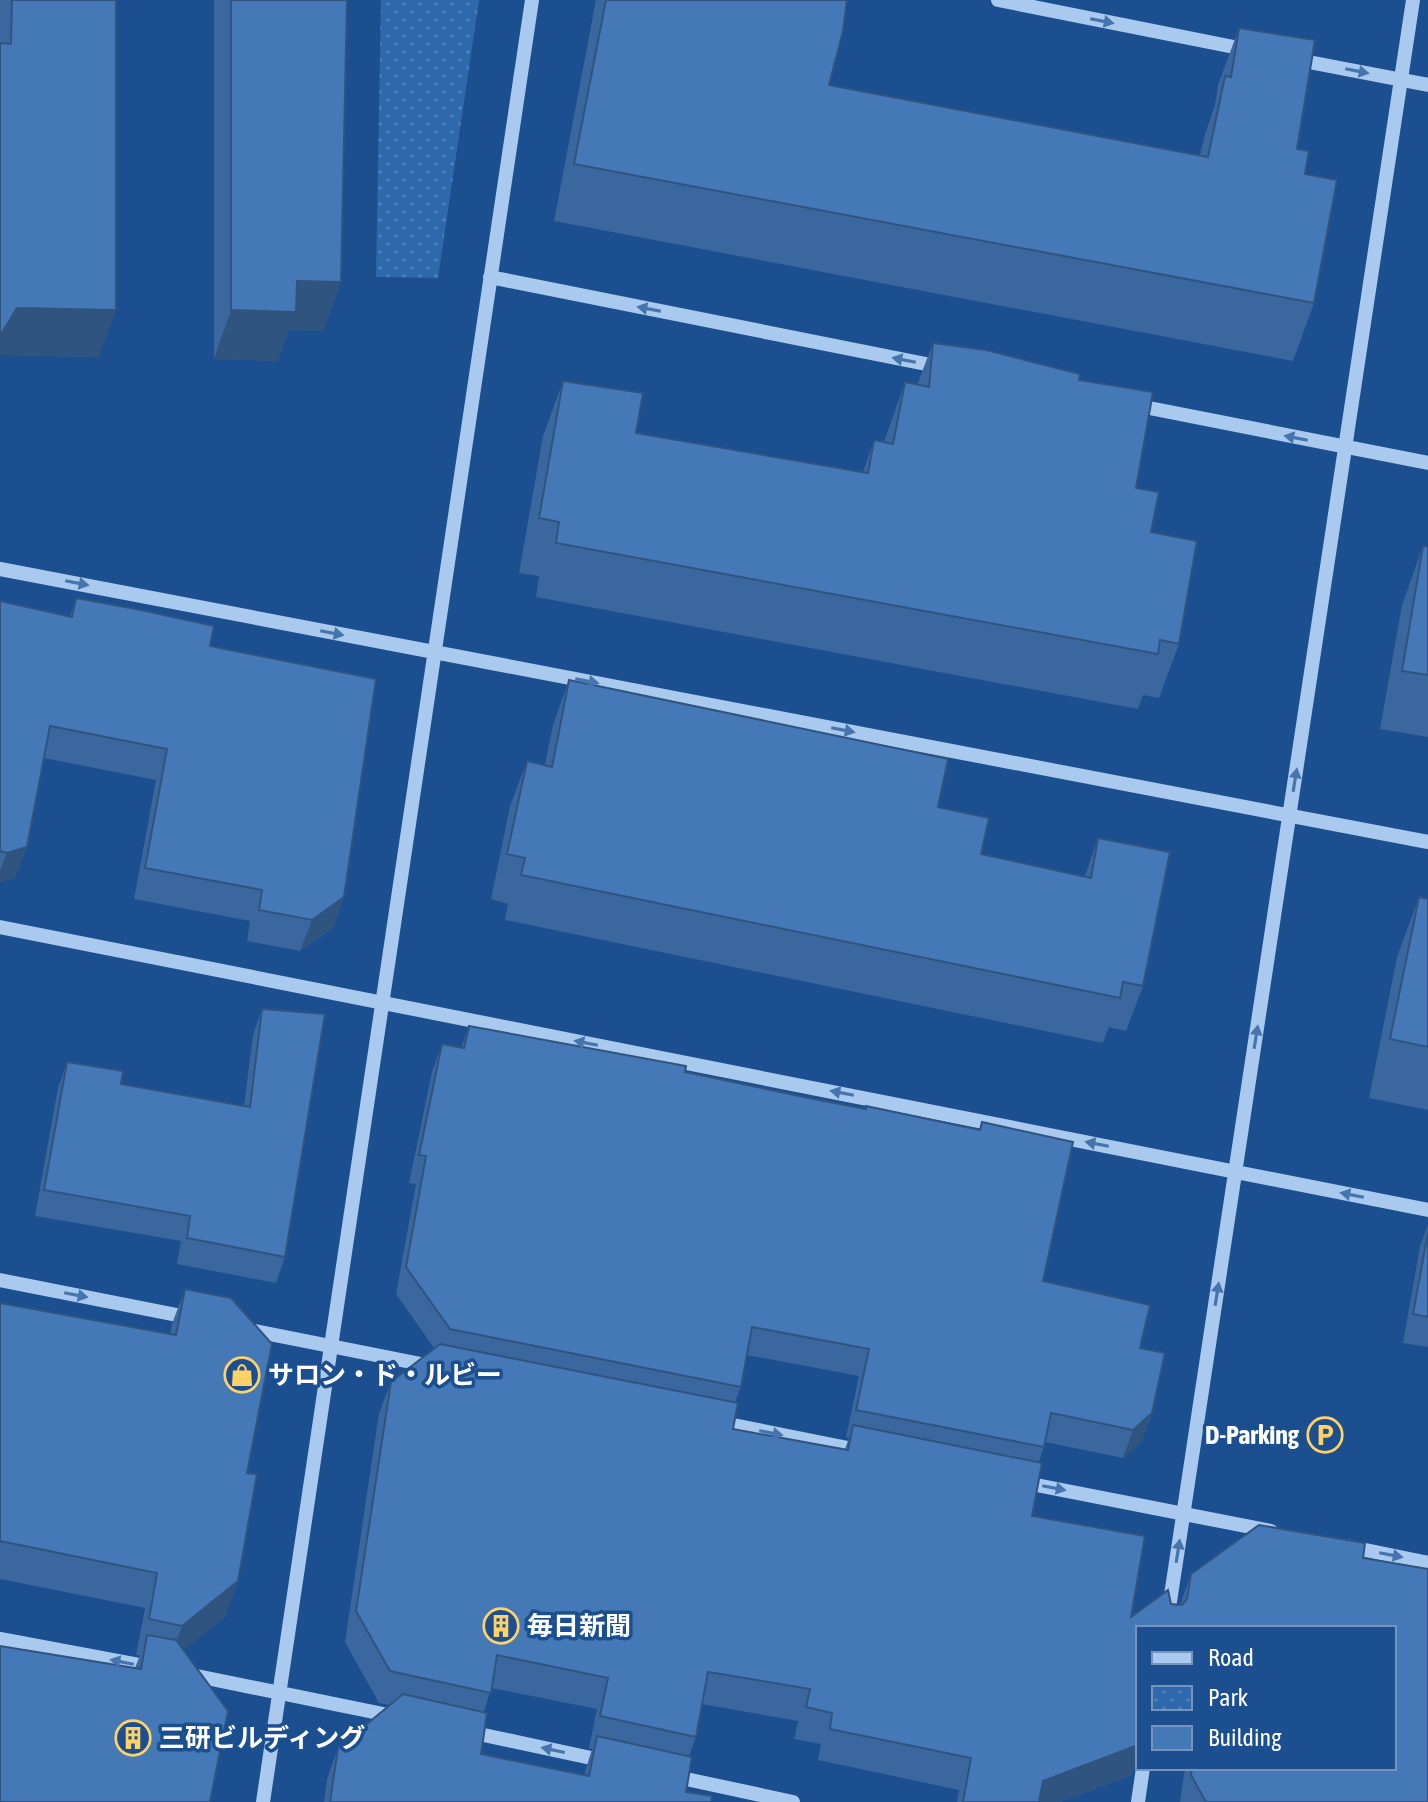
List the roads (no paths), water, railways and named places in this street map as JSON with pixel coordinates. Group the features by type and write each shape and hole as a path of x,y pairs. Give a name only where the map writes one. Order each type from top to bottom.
{"street":[{"path":"263,1802 384,1003 432,652 532,0"},
{"path":"998,0 1262,53"},
{"path":"1166,1626 1413,0"},
{"path":"1278,56 1428,85"},
{"path":"490,277 956,370"},
{"path":"1112,401 1428,463"},
{"path":"0,569 1428,842"},
{"path":"0,927 1428,1210"},
{"path":"0,1280 441,1368"},
{"path":"704,1420 875,1453"},
{"path":"998,1477 1291,1535"},
{"path":"1336,1545 1428,1563"},
{"path":"0,1639 421,1722"},
{"path":"452,1728 622,1765"},
{"path":"1138,1802 1143,1770"},
{"path":"654,1772 793,1802"}],"place":[{"name":"サロン・ド・ルビー","path":"242,1375"},
{"name":"D-Parking","path":"1325,1435"},
{"name":"毎日新聞","path":"501,1626"},
{"name":"三研ビルディング","path":"133,1738"}]}
